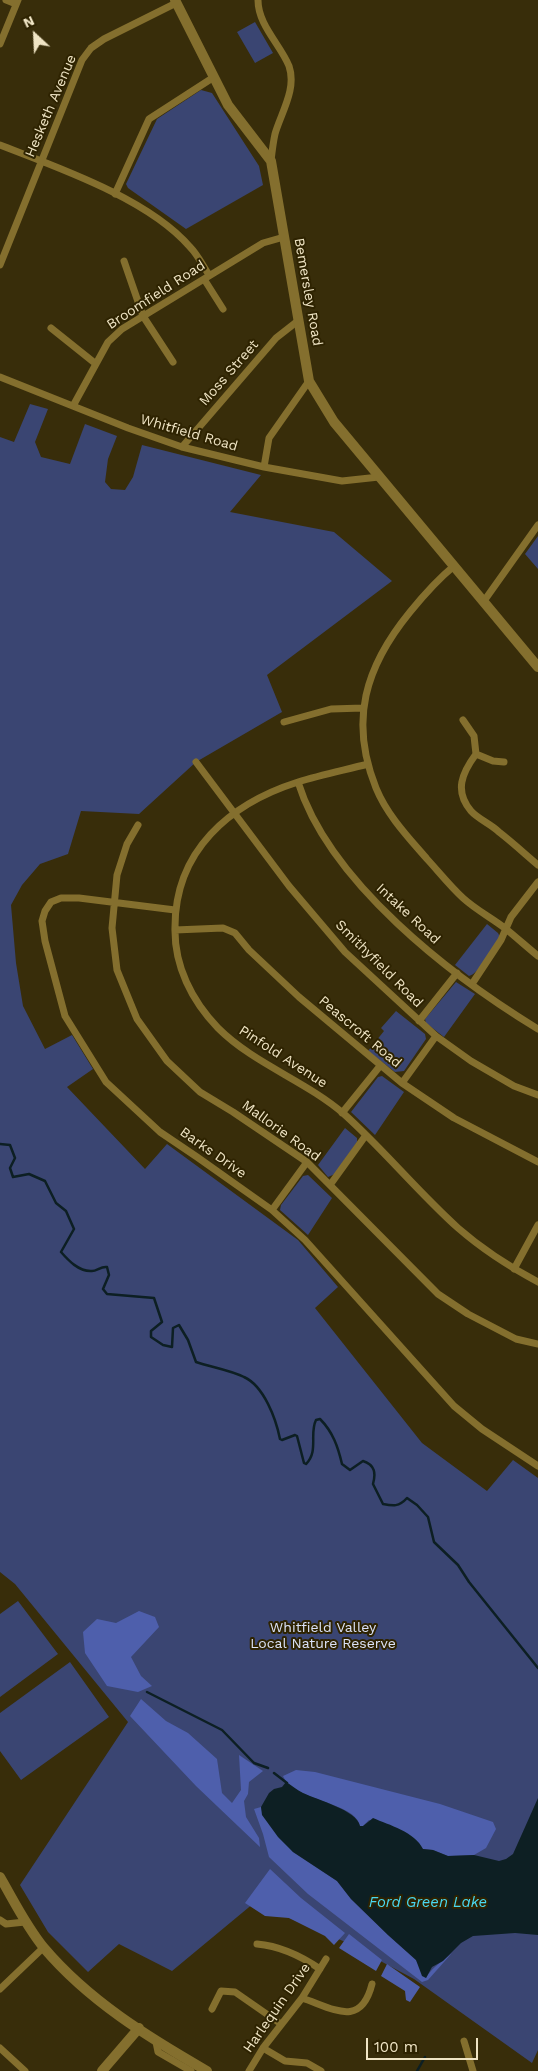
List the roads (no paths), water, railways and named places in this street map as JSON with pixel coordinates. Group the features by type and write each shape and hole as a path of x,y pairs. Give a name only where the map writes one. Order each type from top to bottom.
{"street":[{"path":"0,44 17,2 6,0"},
{"path":"258,0 260,15 290,68 291,90 275,135 271,161"},
{"name":"Bemersley Road","path":"175,1 228,105 271,161 310,381 334,422 484,601 521,650 538,667"},
{"name":"Hesketh Avenue","path":"0,265 82,60 91,48 175,1"},
{"path":"114,194 149,119 214,77"},
{"path":"0,145 128,200 165,222 191,247 223,309"},
{"name":"Broomfield Road","path":"73,406 108,342 122,329 264,244 284,237"},
{"path":"124,261 143,316 173,362"},
{"name":"Moss Street","path":"182,447 276,338 299,320"},
{"path":"51,328 96,364"},
{"name":"Whitfield Road","path":"0,377 182,447 264,467 342,481 379,478"},
{"path":"264,467 269,438 310,381"},
{"path":"484,601 538,525"},
{"path":"454,566 424,595 392,634 376,663 366,691 363,708 362,734 368,764 377,790 398,824 414,843 463,898 506,929 538,956"},
{"path":"284,722 331,709 363,708"},
{"path":"463,720 474,736 476,754 466,768 461,781 462,796 471,811 498,830 538,865"},
{"path":"476,754 493,761 504,762"},
{"name":"Smithyfield Road","path":"196,762 289,886 345,952 436,1036 471,1061 514,1086 538,1096"},
{"name":"Pinfold Avenue","path":"368,764 298,782 252,802 216,828 199,848 187,867 180,884 175,910 175,940 182,970 187,985 203,1011 236,1044 314,1092 342,1113 459,1228 514,1269 538,1282"},
{"name":"Intake Road","path":"298,782 305,806 336,855 375,902 423,947 505,1009 538,1029"},
{"name":"Mallorie Road","path":"138,825 127,844 116,874 112,928 117,970 137,1019 168,1061 200,1092 307,1162 438,1294 468,1314 516,1338 538,1344"},
{"path":"472,984 501,940 510,918 538,882"},
{"name":"Barks Drive","path":"175,910 61,898 51,902 45,911 42,921 45,940 65,1016 106,1082 160,1132 272,1210 306,1240 454,1406 482,1429 538,1466"},
{"name":"Peascroft Road","path":"175,930 223,928 235,933 249,950 299,997 402,1083 454,1118 538,1162"},
{"path":"419,1021 457,973"},
{"path":"402,1083 436,1036"},
{"path":"342,1113 380,1066"},
{"path":"330,1185 366,1135"},
{"path":"272,1210 307,1162"},
{"path":"514,1269 538,1225"},
{"path":"0,1877 25,1922 44,1948 72,1978 98,2002 139,2028 156,2042 207,2071"},
{"path":"0,1920 6,1924 25,1922"},
{"path":"257,1944 273,1945 304,1958 320,1969"},
{"path":"0,1989 44,1948"},
{"name":"Harlequin Drive","path":"249,2071 281,2024 302,1998 326,1959"},
{"path":"302,1998 346,2012 360,2009 368,1998 372,1984"},
{"path":"212,2009 222,1991 235,1992 281,2024"},
{"path":"102,2071 139,2028"},
{"path":"464,2041 473,2071"},
{"path":"156,2042 158,2052 191,2071"},
{"path":"0,2048 25,2071"},
{"path":"264,2048 285,2061 307,2063 321,2071"}],"water":[{"name":"Ford Green Lake","path":"286,1782 303,1793 344,1810 357,1820 360,1826 363,1826 373,1818 408,1834 423,1849 433,1850 448,1856 474,1855 499,1861 513,1854 538,1798 538,1935 515,1933 473,1936 461,1943 443,1961 432,1967 426,1978 422,1976 416,1960 351,1899 337,1881 293,1852 278,1837 262,1815 261,1807 269,1793 274,1789 282,1787"}],"waterway":[{"path":"0,1144 10,1145 15,1158 10,1168 13,1177 29,1174 45,1181 56,1203 66,1211 74,1229 61,1252 74,1265 87,1271 107,1267 109,1275 103,1289 107,1294 154,1298 162,1322 151,1331 151,1337 163,1345 172,1347 173,1328 179,1325 188,1340 196,1362 233,1372 251,1381 268,1404 276,1422 280,1439 297,1436 304,1463 306,1464 312,1454 314,1425 316,1420 320,1419 334,1440 342,1464 350,1470 363,1461 372,1467 374,1470 373,1484 383,1504 396,1505 407,1498 417,1505 428,1517 434,1542 458,1565 469,1582 538,1668"},
{"path":"147,1692 222,1730 254,1763 268,1768"},
{"path":"274,1773 287,1783"},
{"path":"417,2071 425,2057"}],"park label":[{"name":"Whitfield Valley Local Nature Reserve","path":"323,1636"}]}
